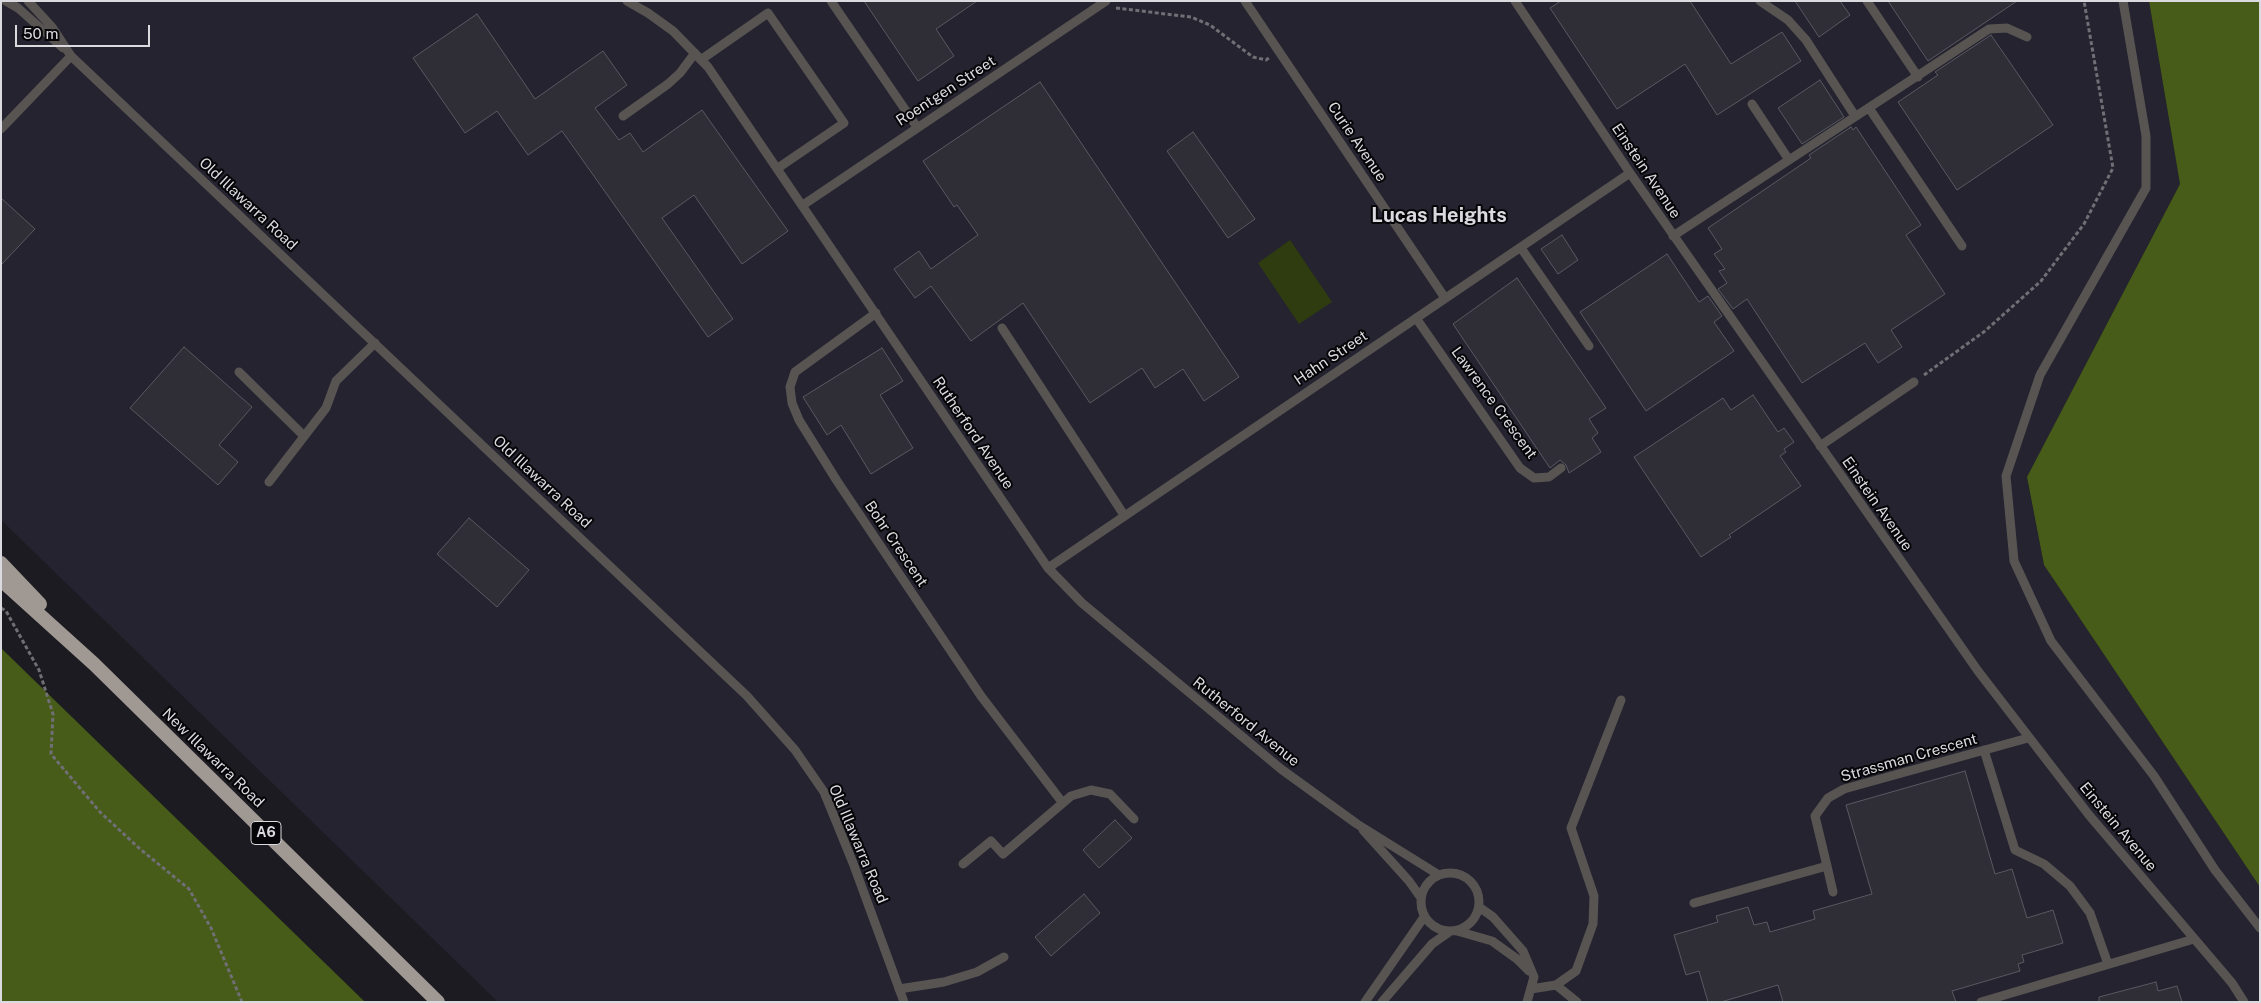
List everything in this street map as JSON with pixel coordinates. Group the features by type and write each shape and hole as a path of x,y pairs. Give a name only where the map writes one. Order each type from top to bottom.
{"highway":[{"name":"New Illawarra Road","path":"1,563 94,664"},
{"name":"New Illawarra Road","path":"1,580 94,664 438,1002"}],"lane":[{"name":"Old Illawarra Road","path":"6,1 18,8 52,40 68,52 747,696 795,750 824,792 853,863 904,1002"},
{"name":"Old Illawarra Road","path":"28,1 52,27 68,52"},
{"name":"Rutherford Avenue","path":"627,1 648,13 673,32 698,56 724,88 1048,568 1082,603 1281,769 1357,824 1439,875"},
{"path":"831,1 917,127"},
{"name":"Curie Avenue","path":"1245,1 1445,298"},
{"name":"Einstein Avenue","path":"1515,1 1674,236 1978,671 2089,815 2232,983 2244,1002"},
{"path":"1760,1 1788,20 1806,40 1855,116"},
{"path":"1867,1 1918,77"},
{"path":"2123,1 2146,136 2146,188 2040,375 2006,476 2014,561 2051,641 2154,776 2215,870 2260,928"},
{"name":"Roentgen Street","path":"803,205 1102,4"},
{"path":"623,116 668,84 698,56 768,13 844,123 778,168"},
{"path":"1674,236 1989,29 2007,28 2027,37"},
{"path":"1,129 68,52"},
{"path":"1752,104 1789,160"},
{"path":"1869,108 1962,246"},
{"name":"Hahn Street","path":"1048,568 1521,248 1630,172"},
{"path":"1521,248 1589,346"},
{"name":"Bohr Crescent","path":"876,313 795,372 790,387 792,403 800,420 837,481 981,696 1062,802"},
{"name":"Lawrence Crescent","path":"1416,318 1520,468 1534,478 1550,477 1561,468"},
{"path":"1002,328 1124,515"},
{"path":"269,482 326,408 336,381 375,343"},
{"path":"239,372 304,436"},
{"path":"1820,446 1914,382"},
{"path":"1531,989 1556,985 1576,971 1593,924 1594,896 1572,828 1621,700"},
{"name":"Strassman Crescent","path":"1832,892 1815,816 1828,798 1844,789 2028,738"},
{"path":"1984,750 2014,850 2044,864 2070,886 2090,914 2108,964"},
{"path":"963,864 991,841 1003,854 1062,802 1071,796 1091,790 1110,794 1134,819"},
{"name":"Rutherford Avenue","path":"1357,824 1409,881 1421,898"},
{"path":"1694,902 1826,866"},
{"path":"1382,1002 1426,950 1453,931 1471,922 1479,907 1476,890 1472,882 1456,873 1439,875 1427,884 1421,898 1424,916 1439,930 1453,931 1492,941 1517,959 1534,977"},
{"path":"1479,907 1493,917 1523,951 1534,977 1527,1002"},
{"path":"1365,1002 1424,916"},
{"path":"1981,1002 2194,939"},
{"path":"899,989 944,982 977,972 1004,957"},
{"path":"1556,985 1577,1002"}],"path":[{"path":"1914,382 1985,331 2041,281 2084,224 2113,168 2084,1"},
{"path":"1102,4 1191,17 1210,25 1253,58 1266,60 1279,52"},
{"path":"1,608 6,611 39,670 53,714 51,754 100,812 140,849 189,889 211,928 242,1002"}],"shaded area":[{"path":"1,1 2149,1 2180,184 2027,478 2044,565 2260,887 2260,1002 498,1002 1,520"}],"green space":[{"path":"2149,1 2260,1 2260,887 2044,565 2027,477 2180,184"},
{"path":"1290,240 1332,302 1299,324 1258,263"},
{"path":"1,648 365,1002 1,1002"}],"building":[{"path":"864,1 977,1 936,29 954,56 918,81"},
{"path":"1561,1 1690,1 1731,64 1782,32 1801,61 1717,115 1685,64 1617,109 1550,8"},
{"path":"1795,1 1840,1 1850,15 1819,37"},
{"path":"1888,1 2017,1 1928,61"},
{"path":"477,14 535,99 603,51 627,85 595,108 619,140 630,133 643,152 702,110 788,231 742,264 694,195 662,218 733,319 708,337 562,131 528,155 497,111 465,133 413,58"},
{"path":"1991,35 2053,125 1957,190 1898,102 1938,75 1935,72"},
{"path":"1820,80 1844,117 1802,144 1778,108"},
{"path":"1040,82 1239,377 1204,401 1183,369 1155,388 1142,368 1090,403 1023,303 971,341 931,286 915,298 894,269 919,251 931,269 978,235 957,205 954,207 923,161"},
{"path":"1851,127 1853,130 1856,127 1921,225 1906,235 1945,294 1891,330 1902,347 1878,363 1865,343 1802,383 1747,299 1733,309 1718,289 1727,283 1719,271 1725,269 1714,254 1722,249 1708,228 1811,158 1809,155"},
{"path":"1193,132 1255,219 1228,238 1167,151"},
{"path":"1,198 35,229 1,265"},
{"path":"1562,235 1578,260 1558,274 1541,249"},
{"path":"1667,254 1699,302 1708,296 1722,316 1714,322 1734,351 1646,411 1580,312"},
{"path":"1517,278 1606,408 1589,419 1598,433 1592,438 1601,452 1569,473 1566,465 1560,460 1550,468 1453,324"},
{"path":"184,347 252,407 219,445 238,462 218,485 130,408"},
{"path":"882,348 903,381 880,395 913,448 871,474 841,425 827,435 803,397"},
{"path":"1753,395 1778,432 1784,428 1794,442 1784,449 1786,452 1780,456 1801,486 1729,535 1731,537 1701,557 1634,457 1723,398 1731,410"},
{"path":"469,518 529,570 497,607 437,554"},
{"path":"1965,771 1995,874 2012,869 2027,918 2053,910 2063,943 2022,955 2024,962 2018,964 2020,971 1952,991 1956,1002 1783,1002 1778,985 1721,1002 1708,1002 1699,971 1686,975 1674,935 1718,922 1716,916 1748,907 1754,925 1767,922 1770,932 1815,919 1813,911 1872,894 1846,805"},
{"path":"1115,820 1132,838 1099,868 1083,850"},
{"path":"1084,894 1100,913 1051,956 1035,937"},
{"path":"2156,982 2158,991 2177,986 2182,1002 2099,1002 2099,997"}],"district":[{"name":"Lucas Heights","path":"1439,216"}]}
